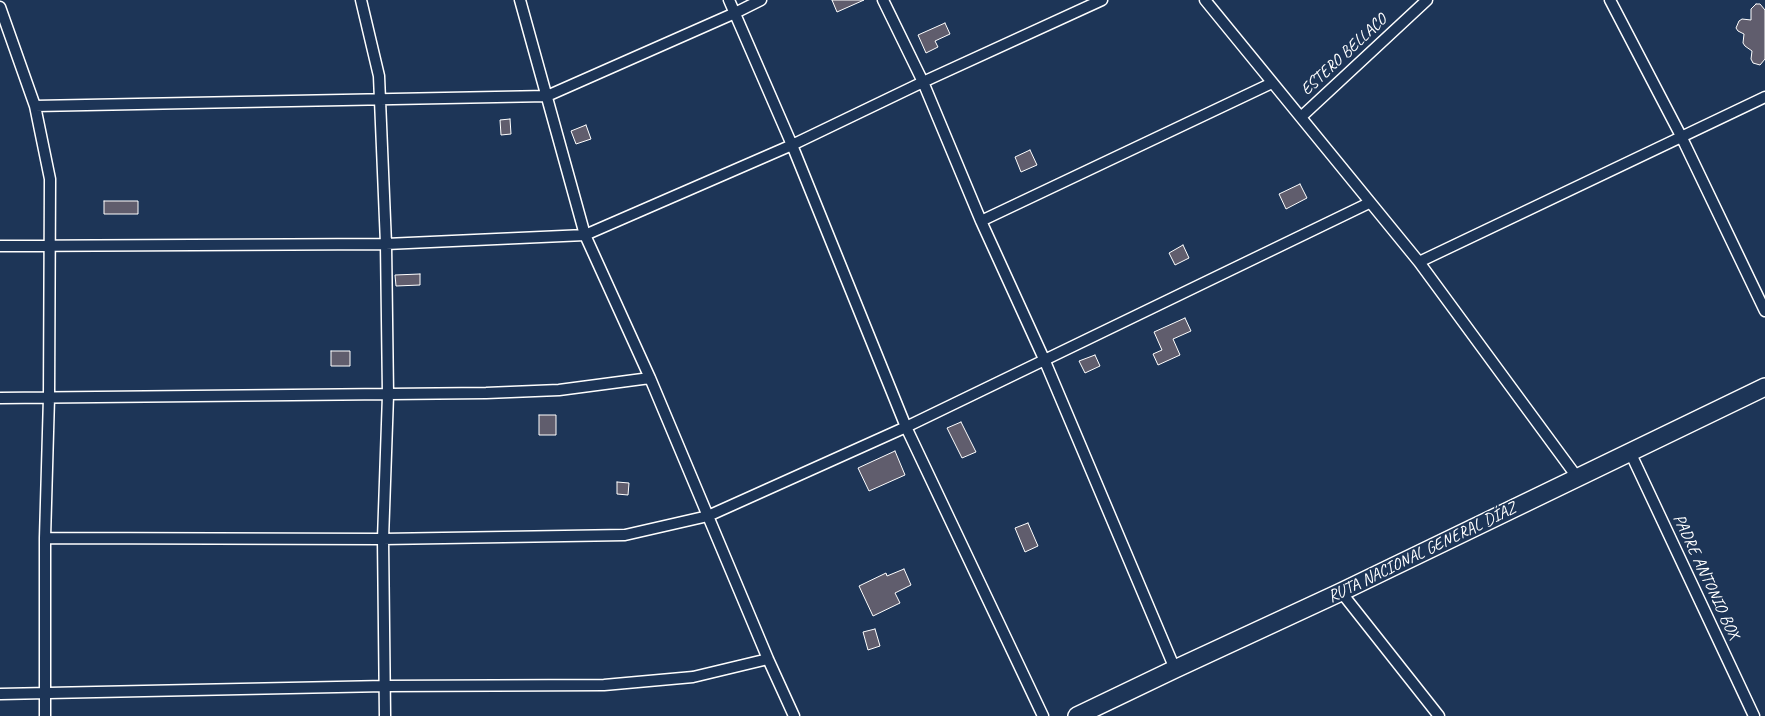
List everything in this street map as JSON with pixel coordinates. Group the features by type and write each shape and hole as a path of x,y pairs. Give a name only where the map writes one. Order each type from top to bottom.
{"highway":[{"name":"RUTA NACIONAL GENERAL DÍAZ","path":"1077,716 1174,669 1341,592 1765,388"}],"street":[{"path":"361,0 379,76 386,244 388,395 383,539 385,716"},
{"path":"520,0 585,235 650,378 768,659 794,716"},
{"path":"729,0 792,145 906,427 1043,716"},
{"path":"35,106 547,96 735,13 761,0"},
{"path":"883,0 923,82 981,221 1044,359 1174,669"},
{"path":"0,246 386,244 585,235 792,145 923,82 1102,0"},
{"path":"1205,0 1418,262 1578,478"},
{"name":"ESTERO BELLACO","path":"1301,117 1427,0"},
{"path":"1610,0 1681,136 1765,311"},
{"path":"0,7 35,106 50,179 49,397 45,538 45,716"},
{"path":"981,221 1272,83"},
{"path":"1418,262 1765,96"},
{"path":"45,538 383,539 625,535 708,516 906,427 1369,203"},
{"path":"0,398 486,393 559,390 650,378"},
{"name":"PADRE ANTONIO BOX","path":"1630,452 1754,716"},
{"path":"1341,592 1439,716"},
{"path":"0,694 384,686 604,684 693,677 768,659"}],"building":[{"path":"832,0 864,0 837,12"},
{"path":"1756,4 1760,4 1765,10 1765,59 1760,65 1753,63 1751,59 1752,51 1743,43 1744,34 1736,28 1739,21 1742,19 1751,20 1751,9"},
{"path":"945,23 950,34 935,41 938,47 926,53 918,35"},
{"path":"510,119 511,134 501,135 500,120"},
{"path":"586,125 591,139 576,144 571,131"},
{"path":"1030,150 1037,165 1021,172 1015,157"},
{"path":"1300,184 1307,198 1286,209 1279,194"},
{"path":"104,201 138,201 138,214 104,214"},
{"path":"1183,245 1189,258 1175,265 1169,253"},
{"path":"420,274 420,285 396,286 395,275"},
{"path":"1185,318 1191,331 1173,339 1180,355 1158,365 1153,354 1162,350 1154,332"},
{"path":"331,351 350,351 350,366 331,366"},
{"path":"1095,355 1100,366 1085,373 1079,361"},
{"path":"539,415 556,415 556,435 539,435"},
{"path":"961,422 976,452 962,458 947,428"},
{"path":"895,451 905,475 869,491 858,468"},
{"path":"617,482 629,483 628,495 617,494"},
{"path":"1028,523 1038,546 1025,552 1015,528"},
{"path":"904,569 911,585 895,593 900,603 873,616 859,586 886,573 887,576"},
{"path":"875,629 880,646 868,650 863,632"}]}
